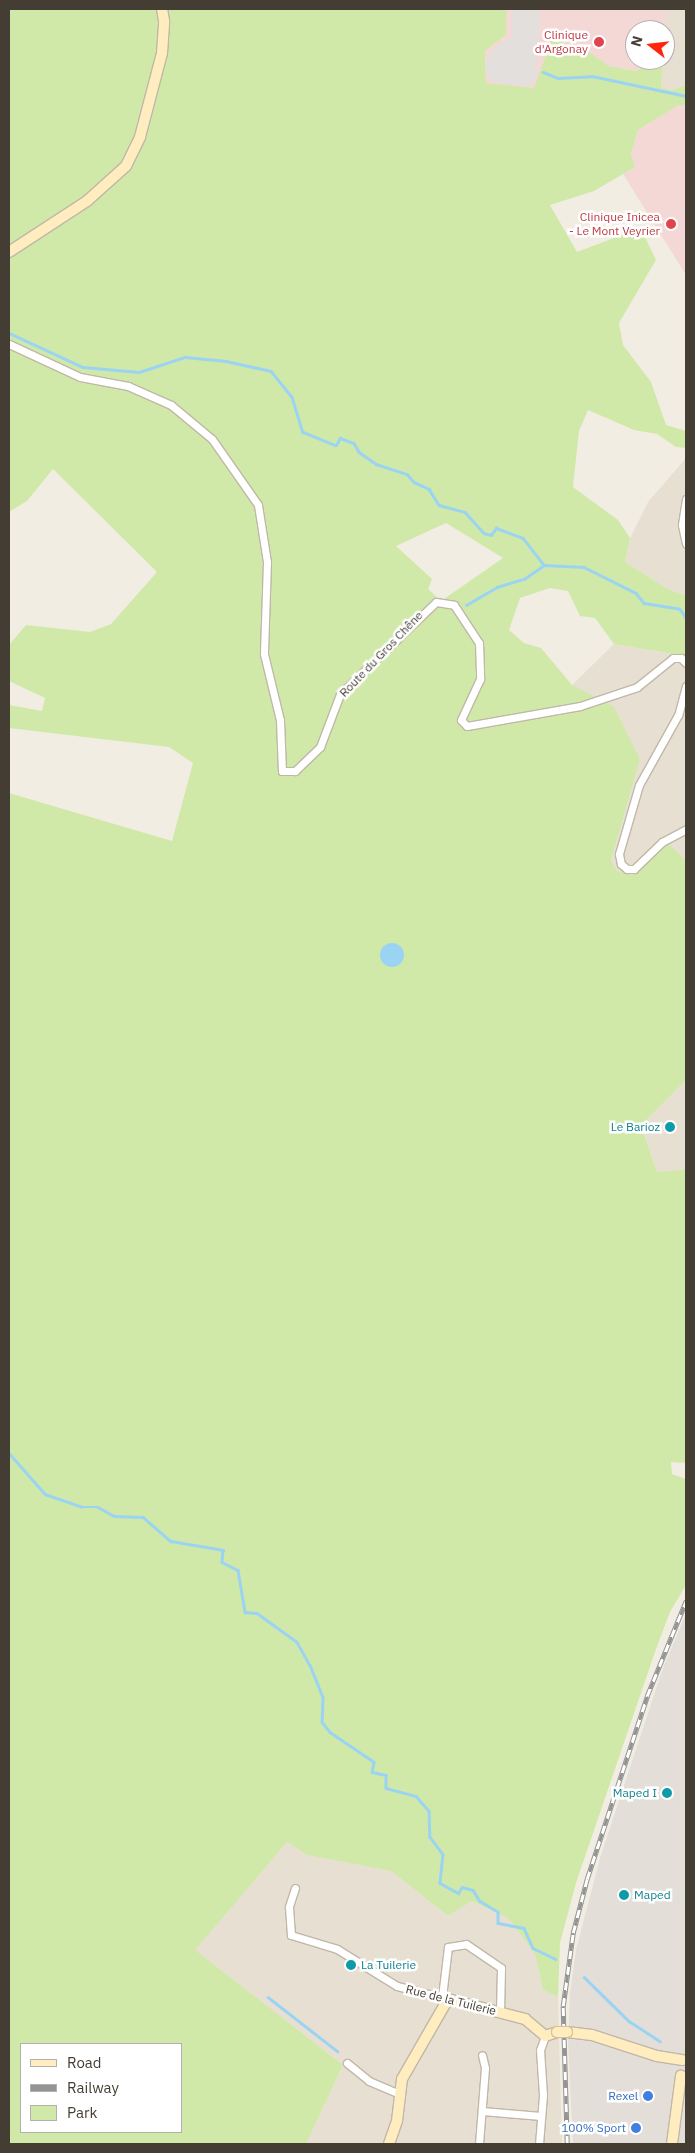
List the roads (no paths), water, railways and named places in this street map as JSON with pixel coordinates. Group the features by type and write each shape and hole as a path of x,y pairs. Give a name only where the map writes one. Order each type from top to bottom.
{"street":[{"path":"9,252 86,201 126,166 140,137 162,53 164,21 162,9"},
{"name":"Route du Gros Chêne","path":"9,344 60,366 80,377 128,386 171,405 212,439 258,505 268,562 264,654 280,720 282,771 295,771 320,747 340,694 436,602 454,605 480,643 480,679 462,712 463,724 471,727 580,706 637,687 673,658 681,658 686,663"},
{"path":"686,499 682,525 686,544"},
{"path":"686,686 678,715 639,785 619,854 621,864 634,869 662,842 686,829"},
{"name":"Rue de la Tuilerie","path":"295,1888 289,1907 291,1935 336,1949 397,1986 529,2021 545,2036"},
{"path":"389,2144 397,2121 398,2094 402,2079 445,1998 448,1947 469,1945 501,1968 500,2013"},
{"path":"539,2144 542,2116 540,2054 545,2036 562,2032 604,2038 657,2056 684,2059 672,2144"},
{"path":"479,2144 485,2068 482,2055"},
{"path":"657,2056 682,2076"},
{"path":"347,2063 380,2087 398,2094"},
{"path":"677,2144 678,2113 686,2088"},
{"path":"482,2111 542,2116"}],"water":[{"path":"392,943 401,946 404,955 401,964 392,967 383,964 380,955 383,946"}],"waterway":[{"path":"543,72 558,78 592,76 686,96"},
{"path":"9,333 83,367 139,372 185,357 226,361 271,371 292,397 303,432 336,445 340,438 354,443 359,452 376,464 407,474 414,482 429,489 439,505 465,512 484,533 491,535 496,528 523,538 544,565 584,567 636,593 644,603 680,609 686,618"},
{"path":"466,605 497,587 524,579 544,565"},
{"path":"9,1453 45,1494 82,1507 98,1507 114,1516 143,1517 171,1541 223,1550 222,1562 238,1570 245,1612 257,1613 297,1642 310,1665 323,1698 322,1722 330,1732 374,1762 372,1772 386,1775 386,1788 416,1796 429,1811 430,1837 443,1854 440,1883 458,1893 462,1887 473,1890 480,1901 498,1912 498,1923 524,1928 533,1948 556,1959"},
{"path":"584,1977 629,2021 660,2041"},
{"path":"268,1997 337,2051"}],"railway":[{"path":"567,2144 563,2006 573,1933 587,1879 647,1696 686,1601"}],"place":[{"name":"Clinique d'Argonay","path":"599,42"},
{"name":"Clinique Inicea - Le Mont Veyrier","path":"671,224"},
{"name":"Le Barioz","path":"670,1127"},
{"name":"Maped I","path":"667,1793"},
{"name":"Maped","path":"624,1895"},
{"name":"La Tuilerie","path":"351,1965"},
{"name":"Rexel","path":"648,2096"},
{"name":"100% Sport","path":"636,2128"}]}
